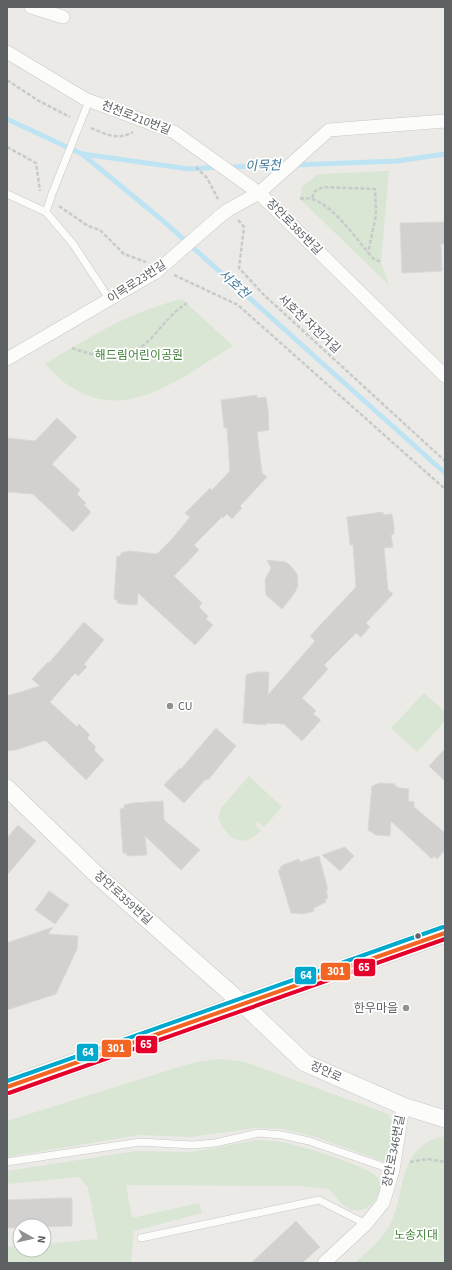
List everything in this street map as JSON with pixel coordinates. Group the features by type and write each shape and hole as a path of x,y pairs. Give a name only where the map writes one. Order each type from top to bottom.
{"main road":[{"path":"7,1087 244,1005 445,933"}],"street":[{"path":"31,7 63,17"},
{"name":"천천로210번길","path":"7,52 88,103 174,132 238,176 259,193"},
{"name":"장안로385번길","path":"445,121 329,130 259,193 445,376"},
{"name":"이목로23번길","path":"7,359 110,300 224,214 259,193"},
{"name":"장안로359번길","path":"7,788 98,877 244,1005"},
{"name":"장안로","path":"244,1005 305,1063 403,1106"},
{"name":"장안로346번길","path":"324,1263 366,1224 383,1203 393,1170 403,1106 445,1120"}],"lane":[{"path":"46,212 88,103"},
{"path":"7,194 46,212 73,244 110,300"},
{"path":"7,1162 140,1142 192,1146 215,1143 259,1133 282,1135 309,1141 393,1170"},
{"path":"141,1238 319,1200 366,1224"}],"path":[{"path":"7,147 36,163 40,194 51,197 88,226 100,230 124,254 154,268"},
{"name":"서호천 자전거길","path":"207,178 224,214 244,227 239,268 264,295 445,461"},
{"path":"312,198 315,191 323,187 375,189 376,215 368,253"},
{"path":"300,199 307,197 312,198 322,204 341,221 374,259 381,262"},
{"path":"173,274 238,305 445,489"},
{"path":"72,348 94,356 123,356 146,344 171,315 187,303"},
{"path":"410,1162 428,1159 445,1162"}],"green space":[{"path":"389,171 381,262 389,285 300,199 302,187 318,174"},
{"name":"해드림어린이공원","path":"182,299 233,346 159,390 139,397 119,400 99,399 69,386 45,364 127,318 163,304"},
{"path":"424,693 445,712 445,721 417,752 391,728"},
{"path":"249,776 282,807 264,827 258,822 255,825 261,831 254,837 242,841 236,840 226,832 218,818 221,808"},
{"path":"218,1059 245,1062 388,1114 394,1125 387,1163 316,1137 283,1129 255,1128 190,1137 139,1135 7,1157 7,1121 182,1066"},
{"name":"노송지대","path":"445,1136 445,1263 355,1263 377,1242 389,1227 395,1214 405,1173 410,1161 418,1150 429,1141"},
{"path":"258,1140 282,1142 333,1157 362,1168 378,1178 380,1190 374,1202 357,1211 351,1210 345,1206 329,1189 298,1186 126,1185 132,1218 199,1203 202,1213 134,1231 131,1263 7,1263 7,1247 12,1247 12,1258 52,1258 52,1243 98,1239 88,1188 79,1177 7,1184 7,1171 136,1151 191,1152"}],"building":[{"path":"445,222 445,244 441,244 442,271 402,273 400,223"},
{"path":"257,395 257,398 266,397 268,409 269,430 257,432 262,473 267,477 240,506 242,508 232,519 227,514 223,518 222,517 194,545 199,550 174,576 202,603 199,607 208,616 206,619 213,625 195,645 138,593 137,605 117,603 117,600 114,599 117,556 120,556 121,553 129,551 157,554 172,539 190,517 185,513 210,488 212,490 230,471 227,428 224,428 221,400"},
{"path":"57,418 77,437 52,464 80,490 77,494 86,503 84,505 91,512 73,532 33,494 7,492 7,438 35,441"},
{"path":"383,512 383,515 392,514 394,526 394,534 391,535 393,547 384,548 388,590 393,594 366,623 370,627 361,637 356,633 324,665 328,669 302,698 316,711 313,714 321,720 302,741 284,724 266,723 266,725 243,723 246,675 255,672 269,672 268,695 315,641 310,636 356,587 353,545 350,545 347,517"},
{"path":"267,560 285,562 290,565 297,574 298,586 294,594 282,609 266,595 265,580 271,568"},
{"path":"84,622 104,640 84,664 87,667 78,676 75,673 50,702 77,727 79,724 90,735 87,738 96,747 94,750 104,760 86,780 46,741 16,750 7,751 7,696 40,686 32,679 48,662 49,663"},
{"path":"216,728 236,746 208,780 206,779 184,803 164,785 180,768 181,769"},
{"path":"445,749 445,781 429,766"},
{"path":"380,783 395,784 395,786 400,788 409,789 408,801 414,802 414,807 445,833 445,850 437,859 434,856 432,859 391,821 390,836 376,835 368,830 372,786"},
{"path":"163,801 164,820 200,850 181,870 145,836 147,855 127,856 126,853 123,853 120,809 124,808 124,805 132,803"},
{"path":"18,825 36,841 7,875 7,838"},
{"path":"345,847 354,856 340,871 322,855"},
{"path":"319,856 328,890 326,890 328,898 325,899 326,902 314,908 314,911 304,914 291,913 278,870 281,870 280,867 285,864 299,859 300,862"},
{"path":"49,891 69,905 55,924 35,910"},
{"path":"53,927 48,934 78,936 77,949 56,994 7,1010 7,943"},
{"path":"72,1198 72,1226 52,1227 52,1218 12,1218 12,1228 7,1228 7,1200"},
{"path":"296,1221 320,1247 302,1263 251,1263"}],"waterway":[{"name":"서호천","path":"7,119 82,154 161,219 445,473"},
{"name":"이목천","path":"83,154 189,169 220,167"},
{"name":"이목천","path":"293,165 397,161 445,154"},
{"name":"이목천","path":"228,167 285,165"}],"transit line":[{"name":"64","path":"7,1081 443,927"},
{"name":"301","path":"7,1087 445,933"},
{"name":"65","path":"9,1093 445,939"}],"place":[{"name":"CU","path":"170,706"},
{"name":"한우마을","path":"406,1008"}]}
